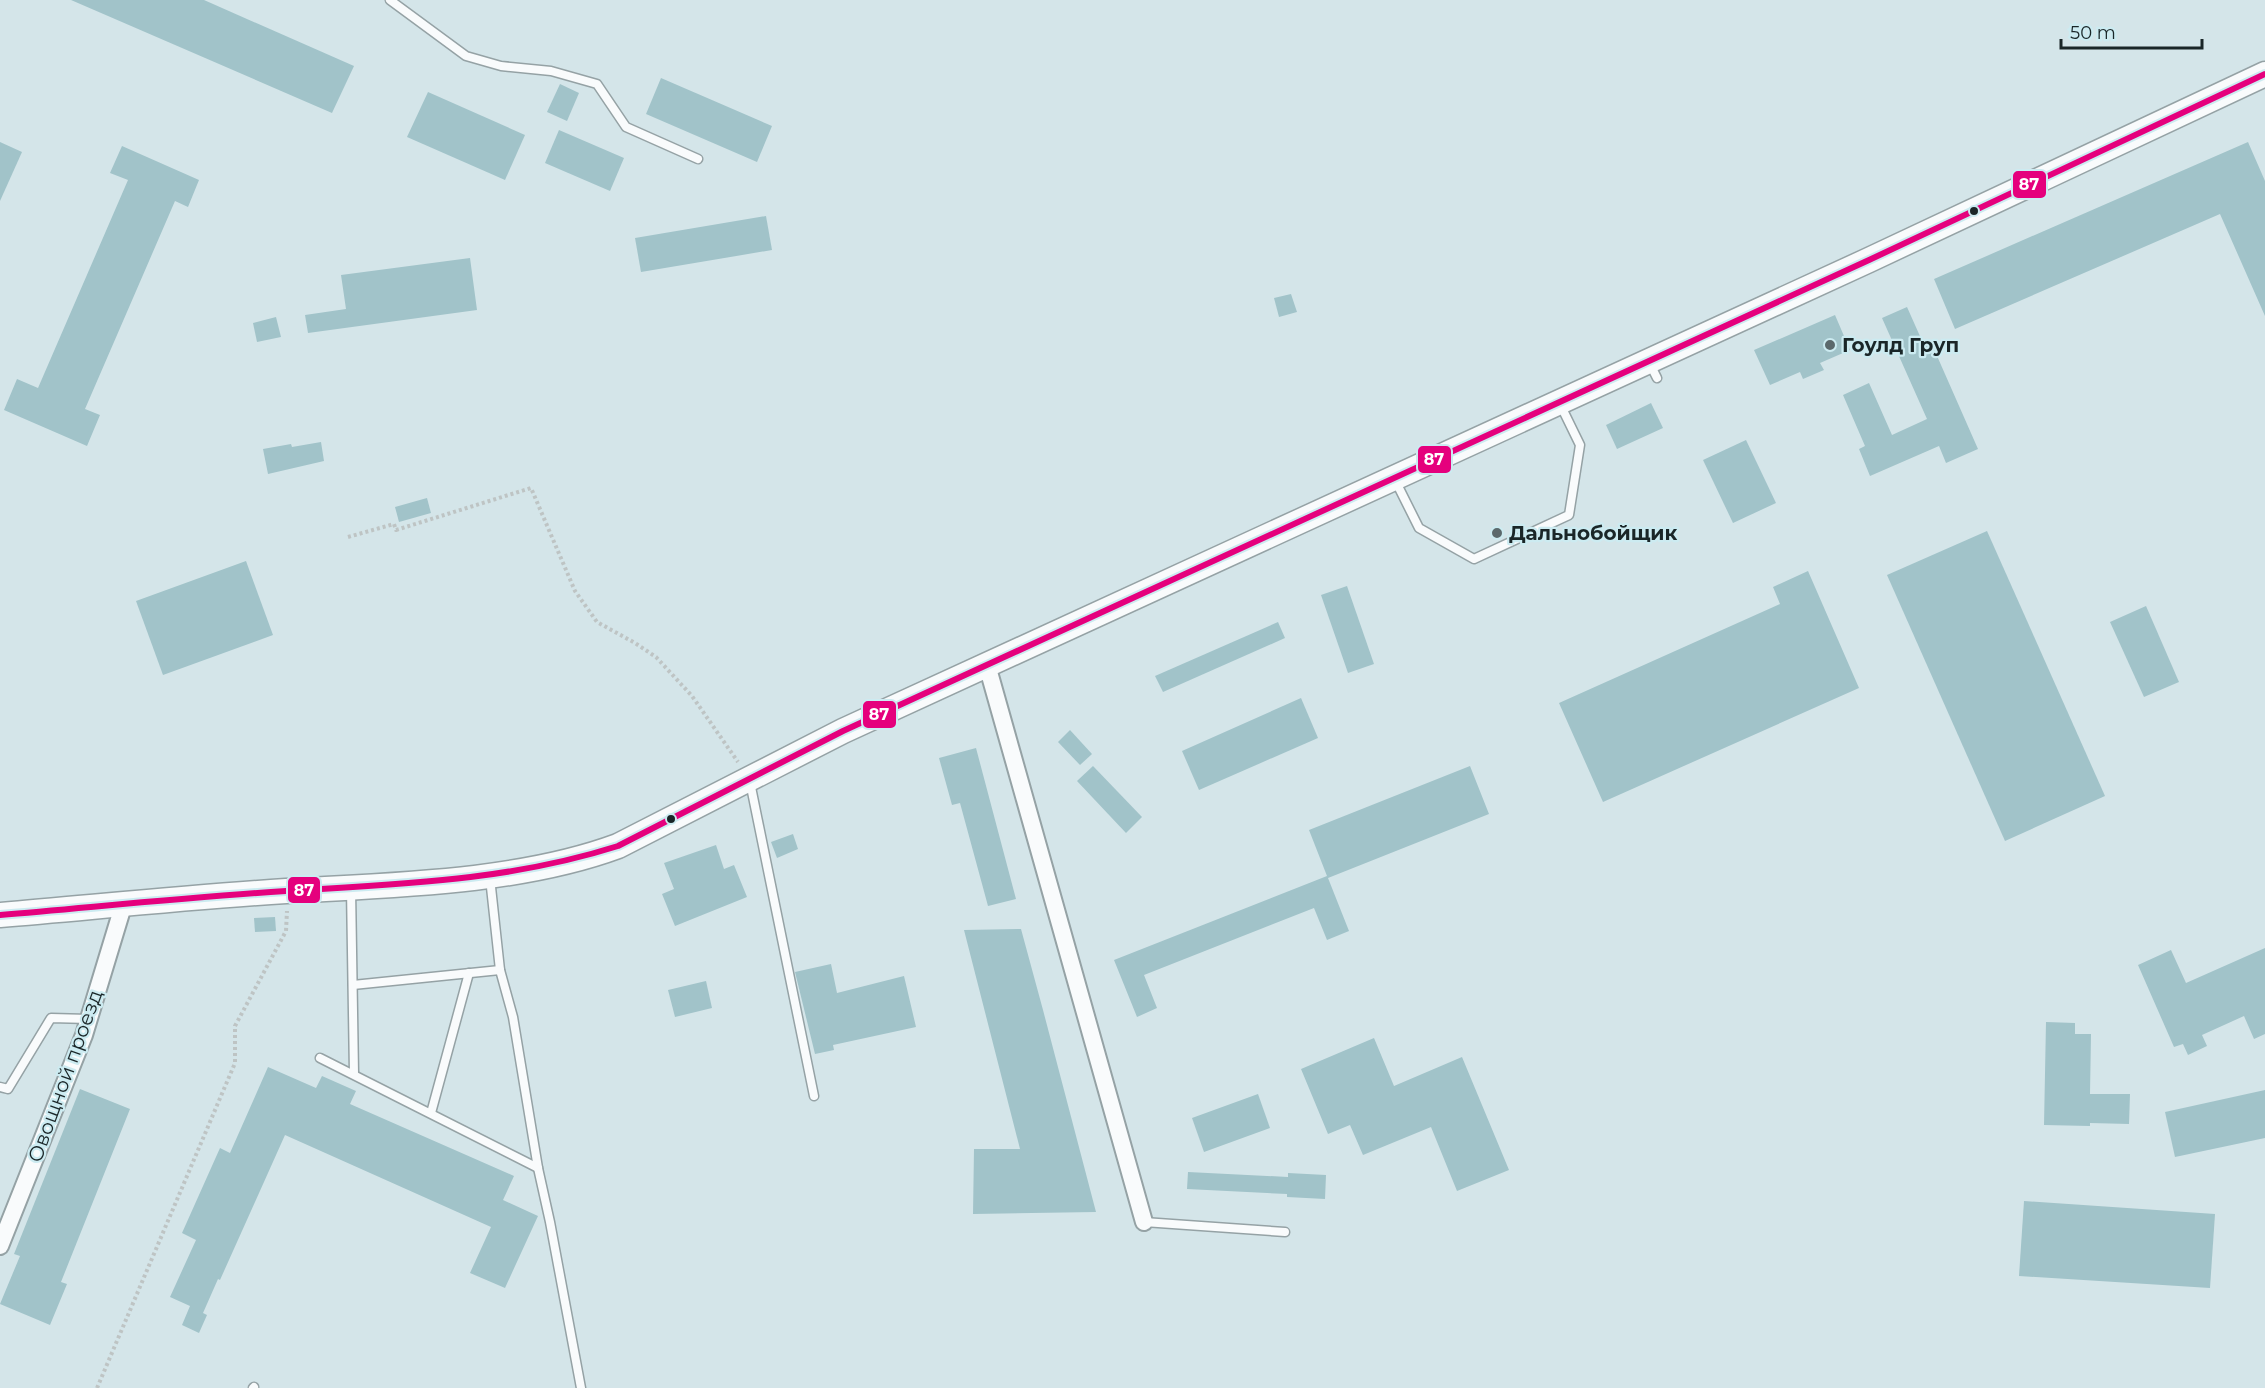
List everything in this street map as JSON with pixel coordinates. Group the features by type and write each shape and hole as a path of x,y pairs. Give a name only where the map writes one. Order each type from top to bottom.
{"main road":[{"path":"0,915 124,903 351,888 490,875 587,858 618,846 695,808 843,731 1559,401 1653,370 2265,74"}],"street":[{"path":"987,665 1144,1222"},
{"name":"Овощной проезд","path":"0,1246 89,1019 124,903"}],"lane":[{"path":"390,0 466,56 501,66 551,71 597,84 626,127 698,159"},
{"path":"1393,477 1419,528 1474,559 1569,515 1580,446 1559,401"},
{"path":"749,779 814,1096"},
{"path":"490,875 500,970 513,1017 538,1168 580,1388"},
{"path":"351,888 354,1074"},
{"path":"352,986 500,970"},
{"path":"431,1113 469,973"},
{"path":"0,1087 8,1089 51,1018 89,1019"},
{"path":"320,1058 538,1168"},
{"path":"1144,1222 1285,1232"}],"path":[{"path":"348,537 394,524 396,530 531,488 575,591 597,622 657,657 692,696 718,730 749,779"},
{"path":"97,1388 235,1063 235,1026 286,931 288,891"}],"building":[{"path":"71,0 204,0 354,66 332,113"},
{"path":"661,78 772,126 757,162 646,114"},
{"path":"560,84 579,93 567,121 547,112"},
{"path":"428,92 525,135 505,180 407,137"},
{"path":"559,130 624,158 610,191 545,163"},
{"path":"0,142 22,152 0,201"},
{"path":"2248,142 2265,181 2265,316 2220,214 1955,329 1934,279"},
{"path":"122,146 199,180 188,207 175,201 85,409 100,415 87,446 4,410 17,379 38,388 128,180 110,173"},
{"path":"766,216 772,250 641,272 635,238"},
{"path":"470,258 477,310 308,333 305,315 346,309 341,275"},
{"path":"1291,294 1297,312 1279,317 1274,298"},
{"path":"1907,307 1923,343 1930,340 1978,449 1946,463 1939,446 1870,476 1859,449 1865,446 1843,395 1869,383 1892,435 1927,419 1882,318"},
{"path":"1835,315 1850,350 1820,363 1824,370 1803,379 1800,372 1770,385 1754,350"},
{"path":"276,317 281,337 257,342 253,323"},
{"path":"1651,403 1663,428 1617,449 1606,425"},
{"path":"1746,440 1776,503 1733,523 1703,460"},
{"path":"321,442 324,461 268,474 263,449"},
{"path":"427,498 431,513 399,522 395,507"},
{"path":"1987,531 2105,796 2005,841 1887,575"},
{"path":"246,561 273,635 163,675 136,601"},
{"path":"1808,571 1859,688 1603,802 1559,703 1780,604 1773,587"},
{"path":"1347,586 1374,664 1348,673 1321,595"},
{"path":"2146,606 2179,682 2144,697 2110,622"},
{"path":"1278,622 1285,638 1163,692 1155,676"},
{"path":"1301,698 1318,738 1199,790 1182,751"},
{"path":"1070,730 1092,754 1080,765 1058,742"},
{"path":"976,748 1016,899 988,906 960,803 952,805 939,758"},
{"path":"1093,766 1142,817 1126,833 1077,781"},
{"path":"1470,766 1489,814 1328,878 1349,931 1327,940 1314,908 1144,975 1157,1008 1137,1017 1114,960 1327,876 1309,830"},
{"path":"793,834 798,849 777,858 771,842"},
{"path":"716,845 724,869 734,865 747,897 675,926 662,894 674,889 664,863"},
{"path":"275,917 276,931 255,932 254,918"},
{"path":"1021,929 1096,1212 973,1214 974,1149 1020,1149 964,930"},
{"path":"2265,948 2265,1034 2254,1039 2244,1016 2202,1035 2207,1046 2188,1055 2183,1044 2174,1047 2138,965 2171,950 2186,983"},
{"path":"831,964 837,993 904,976 916,1027 833,1045 834,1050 815,1054 795,972"},
{"path":"706,981 712,1008 675,1017 668,990"},
{"path":"2046,1022 2075,1023 2075,1034 2091,1034 2090,1094 2130,1094 2129,1124 2044,1125"},
{"path":"1374,1038 1394,1086 1462,1057 1509,1170 1457,1191 1431,1127 1363,1155 1350,1125 1328,1134 1301,1069"},
{"path":"268,1067 316,1088 322,1076 356,1091 350,1104 514,1176 503,1200 538,1216 505,1288 470,1273 491,1227 285,1135 203,1313 207,1315 199,1333 182,1325 190,1306 170,1297 196,1240 182,1233 220,1148 230,1153"},
{"path":"80,1089 130,1109 61,1282 67,1284 50,1325 0,1304 20,1256 14,1254"},
{"path":"2265,1090 2265,1138 2175,1157 2165,1112"},
{"path":"1258,1094 1270,1128 1204,1152 1192,1118"},
{"path":"1188,1172 1288,1177 1288,1173 1326,1175 1325,1199 1287,1197 1287,1194 1187,1189"},
{"path":"2024,1201 2215,1214 2210,1288 2019,1276"}],"transit line":[{"name":"87","path":"0,915 214,896 454,879 536,867 618,846 843,731 1869,260 2265,74"}],"place":[{"name":"Гоулд Груп","path":"1830,345"},
{"name":"Дальнобойщик","path":"1497,533"}]}
